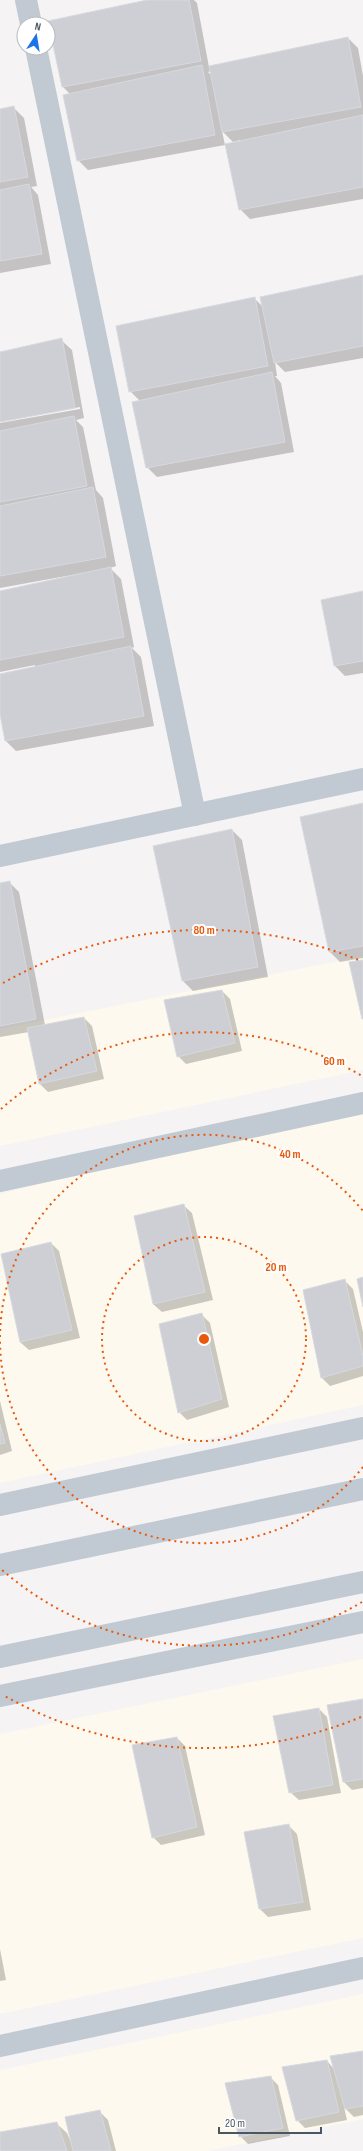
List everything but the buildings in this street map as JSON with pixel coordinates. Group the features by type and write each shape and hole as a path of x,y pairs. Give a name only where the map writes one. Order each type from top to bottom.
{"street":[{"path":"26,0 29,16"},
{"path":"38,56 195,815"},
{"path":"0,856 363,779"},
{"path":"0,1181 363,1102"},
{"path":"0,1505 363,1428"},
{"path":"0,1564 363,1489"},
{"path":"0,1658 363,1582"},
{"path":"0,1696 363,1622"},
{"path":"0,2046 363,1968"}],"shaded area":[{"path":"363,956 363,1070 0,1146 0,1029"},
{"path":"363,1104 363,1405 0,1483 0,1194"},
{"path":"363,1659 363,1938 0,2014 0,1734"},
{"path":"363,1994 363,2119 208,2151 0,2151 0,2070"}]}
